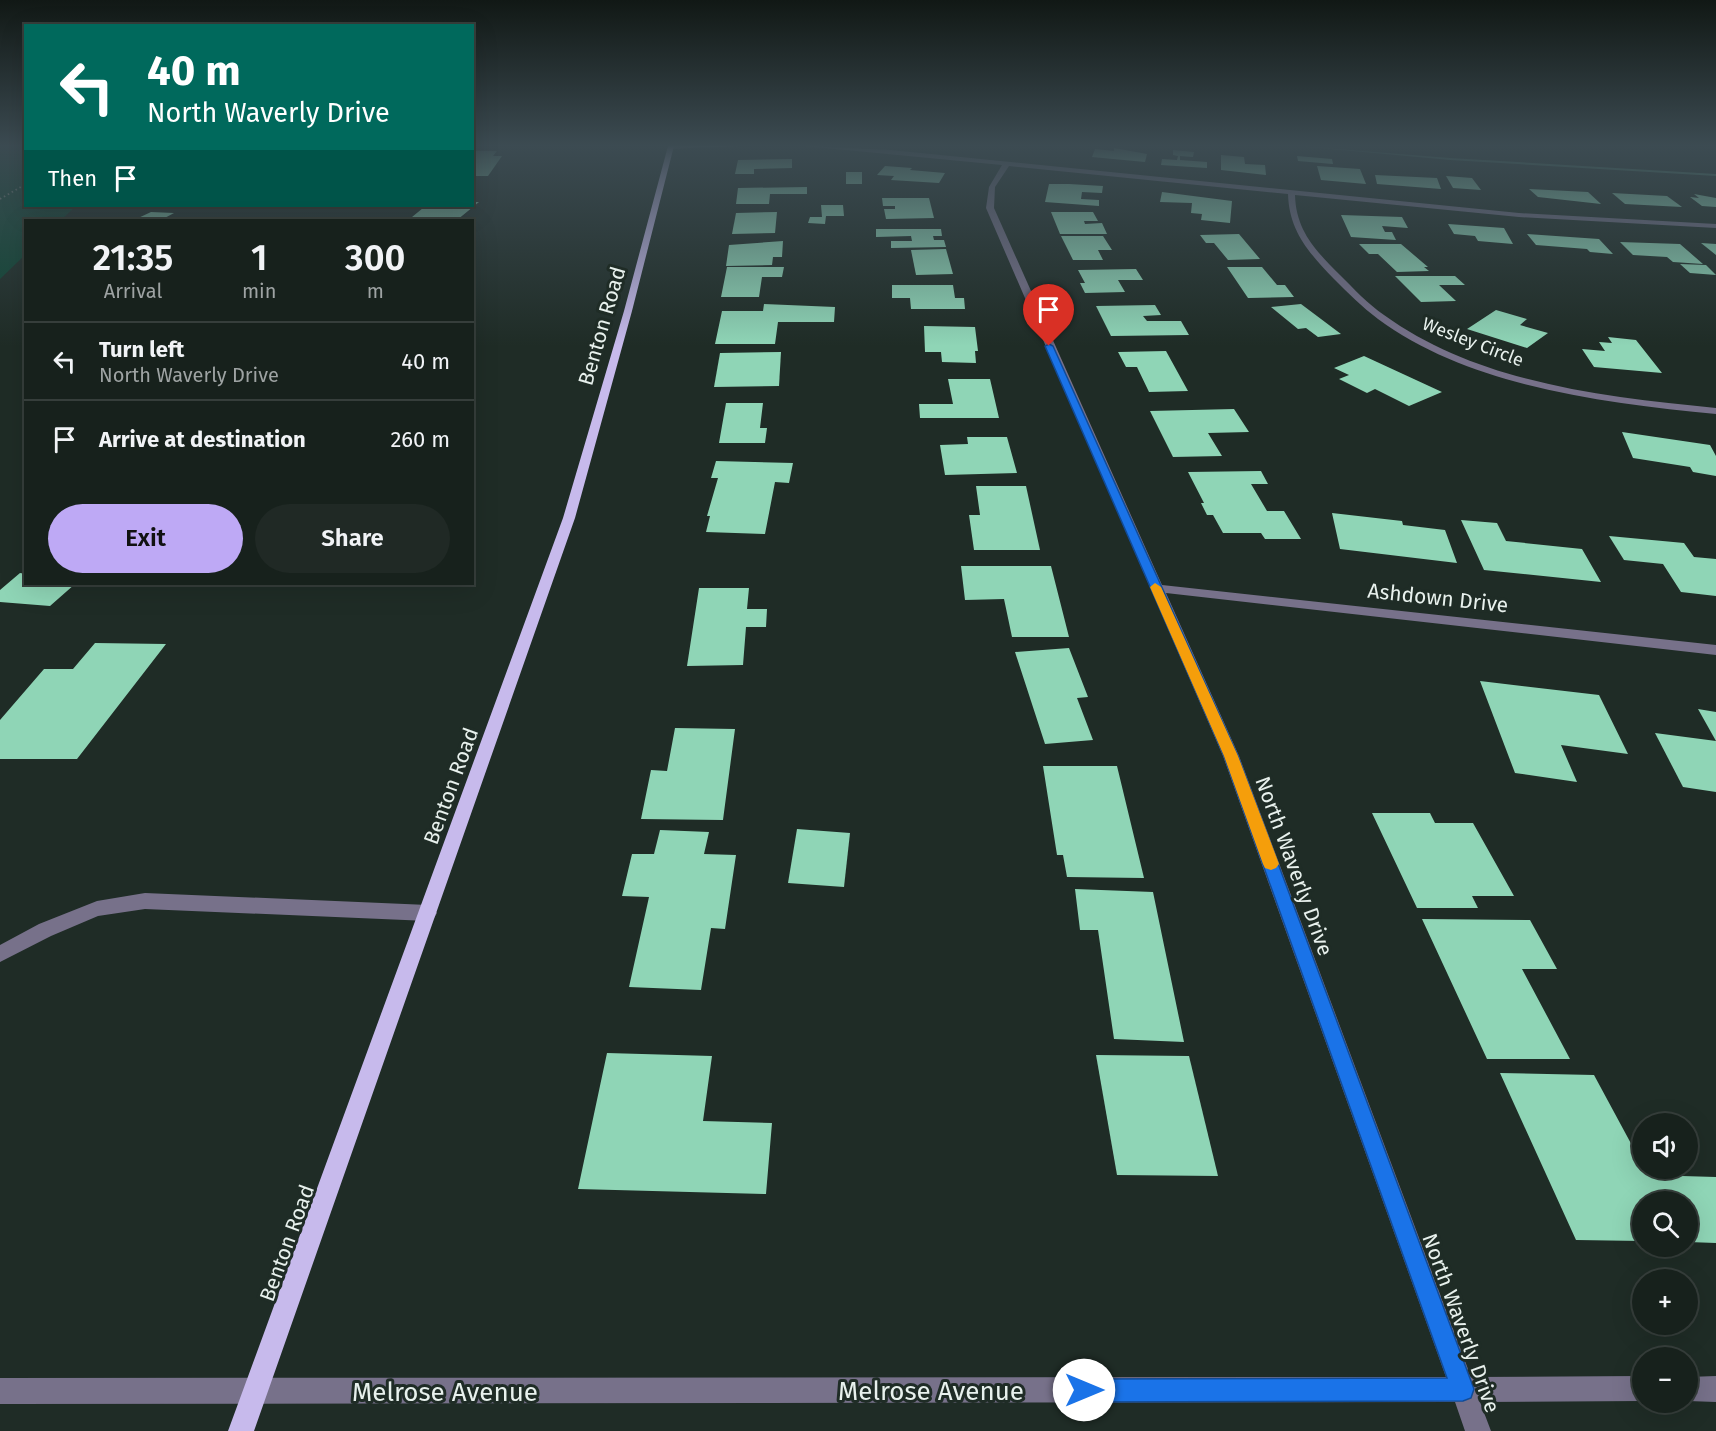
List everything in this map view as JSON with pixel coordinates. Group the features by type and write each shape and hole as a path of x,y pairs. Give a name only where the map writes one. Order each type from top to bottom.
{"main road":[{"name":"Benton Road","path":"241,1431 568,518 654,213"}],"street":[{"name":"North Waverly Drive","path":"992,213 1231,756 1478,1431"},
{"name":"Wesley Circle","path":"1292,213 1295,226 1310,250 1368,307 1386,321 1419,340 1484,366 1547,385 1636,403 1716,411"},
{"path":"1498,213 1716,226"},
{"name":"Ashdown Drive","path":"1156,588 1716,650"},
{"path":"0,954 45,930 97,909 145,900 428,913"},
{"name":"Melrose Avenue","path":"0,1391 1632,1389"},
{"path":"1698,1389 1716,1389"}],"green space":[{"path":"0,213 69,213 62,219 24,219 24,256 0,279"}],"building":[{"path":"149,213 174,213 163,219 136,219"},
{"path":"417,213 466,213 458,219 412,217"},
{"path":"736,213 777,213 775,233 732,234"},
{"path":"822,213 844,213 844,216 826,216 825,224 808,223 810,217 822,217"},
{"path":"885,213 933,213 934,218 886,219"},
{"path":"1051,213 1093,213 1098,221 1084,221 1085,224 1102,223 1107,234 1060,234"},
{"path":"1191,213 1231,213 1230,223 1201,220 1202,214"},
{"path":"1341,215 1402,217 1408,228 1382,226 1385,232 1392,232 1396,240 1351,237"},
{"path":"1448,224 1504,228 1513,244 1478,241 1475,236 1454,234"},
{"path":"876,229 941,229 942,236 933,236 934,240 944,240 946,247 891,248 891,241 912,241 911,236 876,237"},
{"path":"1239,234 1260,259 1228,260 1214,243 1206,243 1200,235"},
{"path":"1527,234 1599,239 1613,254 1590,252 1587,249 1536,245"},
{"path":"1061,236 1103,236 1112,250 1098,250 1103,260 1073,260"},
{"path":"783,241 782,257 773,257 772,265 726,266 729,245"},
{"path":"1620,242 1680,244 1703,264 1673,262 1667,257 1633,255"},
{"path":"1701,243 1716,244 1716,255"},
{"path":"1359,244 1401,244 1428,267 1424,267 1429,271 1397,272 1378,254 1369,254"},
{"path":"946,249 953,274 916,275 911,250"},
{"path":"1680,264 1706,265 1716,275 1690,273"},
{"path":"727,267 784,267 782,277 762,277 759,297 721,297"},
{"path":"1227,267 1262,267 1277,285 1285,285 1294,297 1248,298"},
{"path":"1136,269 1143,280 1118,280 1125,292 1085,293 1080,283 1085,283 1078,270"},
{"path":"1395,276 1455,276 1465,285 1439,285 1456,301 1421,302"},
{"path":"892,285 953,285 955,298 964,298 965,309 911,309 910,298 892,298"},
{"path":"764,304 835,307 834,322 778,322 775,344 715,344 722,311 763,311"},
{"path":"1301,304 1341,334 1318,337 1306,328 1298,329 1271,307"},
{"path":"1155,305 1161,315 1143,316 1147,321 1181,321 1189,335 1111,336 1096,306"},
{"path":"1496,310 1527,319 1520,325 1548,333 1527,348 1467,329"},
{"path":"924,326 975,327 978,351 975,351 976,363 942,362 941,352 925,352"},
{"path":"1608,337 1636,340 1662,373 1594,367 1582,349 1605,351 1599,342 1612,343"},
{"path":"1166,351 1188,391 1149,392 1137,367 1126,367 1118,352"},
{"path":"781,352 779,386 714,387 720,353"},
{"path":"1364,356 1442,392 1409,406 1375,389 1367,393 1339,379 1349,375 1334,368"},
{"path":"948,379 990,379 999,418 920,418 919,404 953,404"},
{"path":"726,403 763,403 760,428 767,428 765,443 719,443"},
{"path":"1234,409 1249,432 1208,433 1222,456 1173,457 1150,411"},
{"path":"1622,432 1710,445 1716,456 1716,476 1693,472 1690,467 1633,458"},
{"path":"967,437 1007,437 1017,473 945,475 940,445 968,444"},
{"path":"716,461 793,463 789,483 775,482 765,534 706,532 710,516 707,516 718,478 711,478"},
{"path":"1261,471 1268,484 1251,484 1267,511 1284,511 1301,539 1265,539 1261,533 1223,533 1213,515 1207,515 1201,503 1204,503 1188,472"},
{"path":"976,486 1026,486 1040,550 974,550 969,515 980,515"},
{"path":"1332,513 1402,521 1403,525 1445,530 1457,563 1340,549"},
{"path":"1461,520 1497,523 1506,541 1582,549 1601,582 1484,570"},
{"path":"1609,536 1684,543 1694,557 1716,559 1716,596 1681,592 1663,564 1624,560"},
{"path":"961,566 1051,566 1069,637 1012,637 1004,599 965,600"},
{"path":"20,573 24,574 24,585 74,585 50,606 0,602 0,590"},
{"path":"699,588 749,588 747,609 767,609 766,627 746,627 743,665 687,666"},
{"path":"95,643 166,644 77,759 0,759 0,720 44,669 73,669"},
{"path":"1069,648 1088,697 1077,698 1093,740 1045,744 1015,652"},
{"path":"1480,681 1599,695 1628,754 1561,745 1577,782 1515,773"},
{"path":"1698,709 1716,712 1716,741"},
{"path":"675,728 735,729 723,820 641,819 651,770 667,771"},
{"path":"1655,733 1716,741 1716,792 1683,787"},
{"path":"1043,766 1117,766 1144,878 1067,877 1063,855 1057,855"},
{"path":"1372,813 1430,813 1435,823 1473,823 1514,896 1472,896 1478,908 1417,908"},
{"path":"797,829 850,833 844,887 788,883"},
{"path":"660,830 709,832 704,854 736,855 725,929 711,928 701,990 629,987 649,897 622,896 632,854 654,854"},
{"path":"1075,889 1153,892 1184,1042 1114,1039 1098,930 1080,930"},
{"path":"1422,919 1530,920 1557,969 1522,969 1570,1059 1487,1059"},
{"path":"607,1053 712,1056 703,1121 772,1123 766,1194 578,1189"},
{"path":"1096,1055 1189,1056 1218,1176 1117,1175"},
{"path":"1500,1073 1594,1075 1632,1145 1632,1179 1716,1177 1716,1243 1698,1242 1698,1191 1632,1191 1632,1241 1576,1240"}],"slow traffic":[{"path":"1155,587 1231,756 1271,864"}],"route":[{"path":"1049,346 1231,756 1463,1389 1084,1390"}]}
